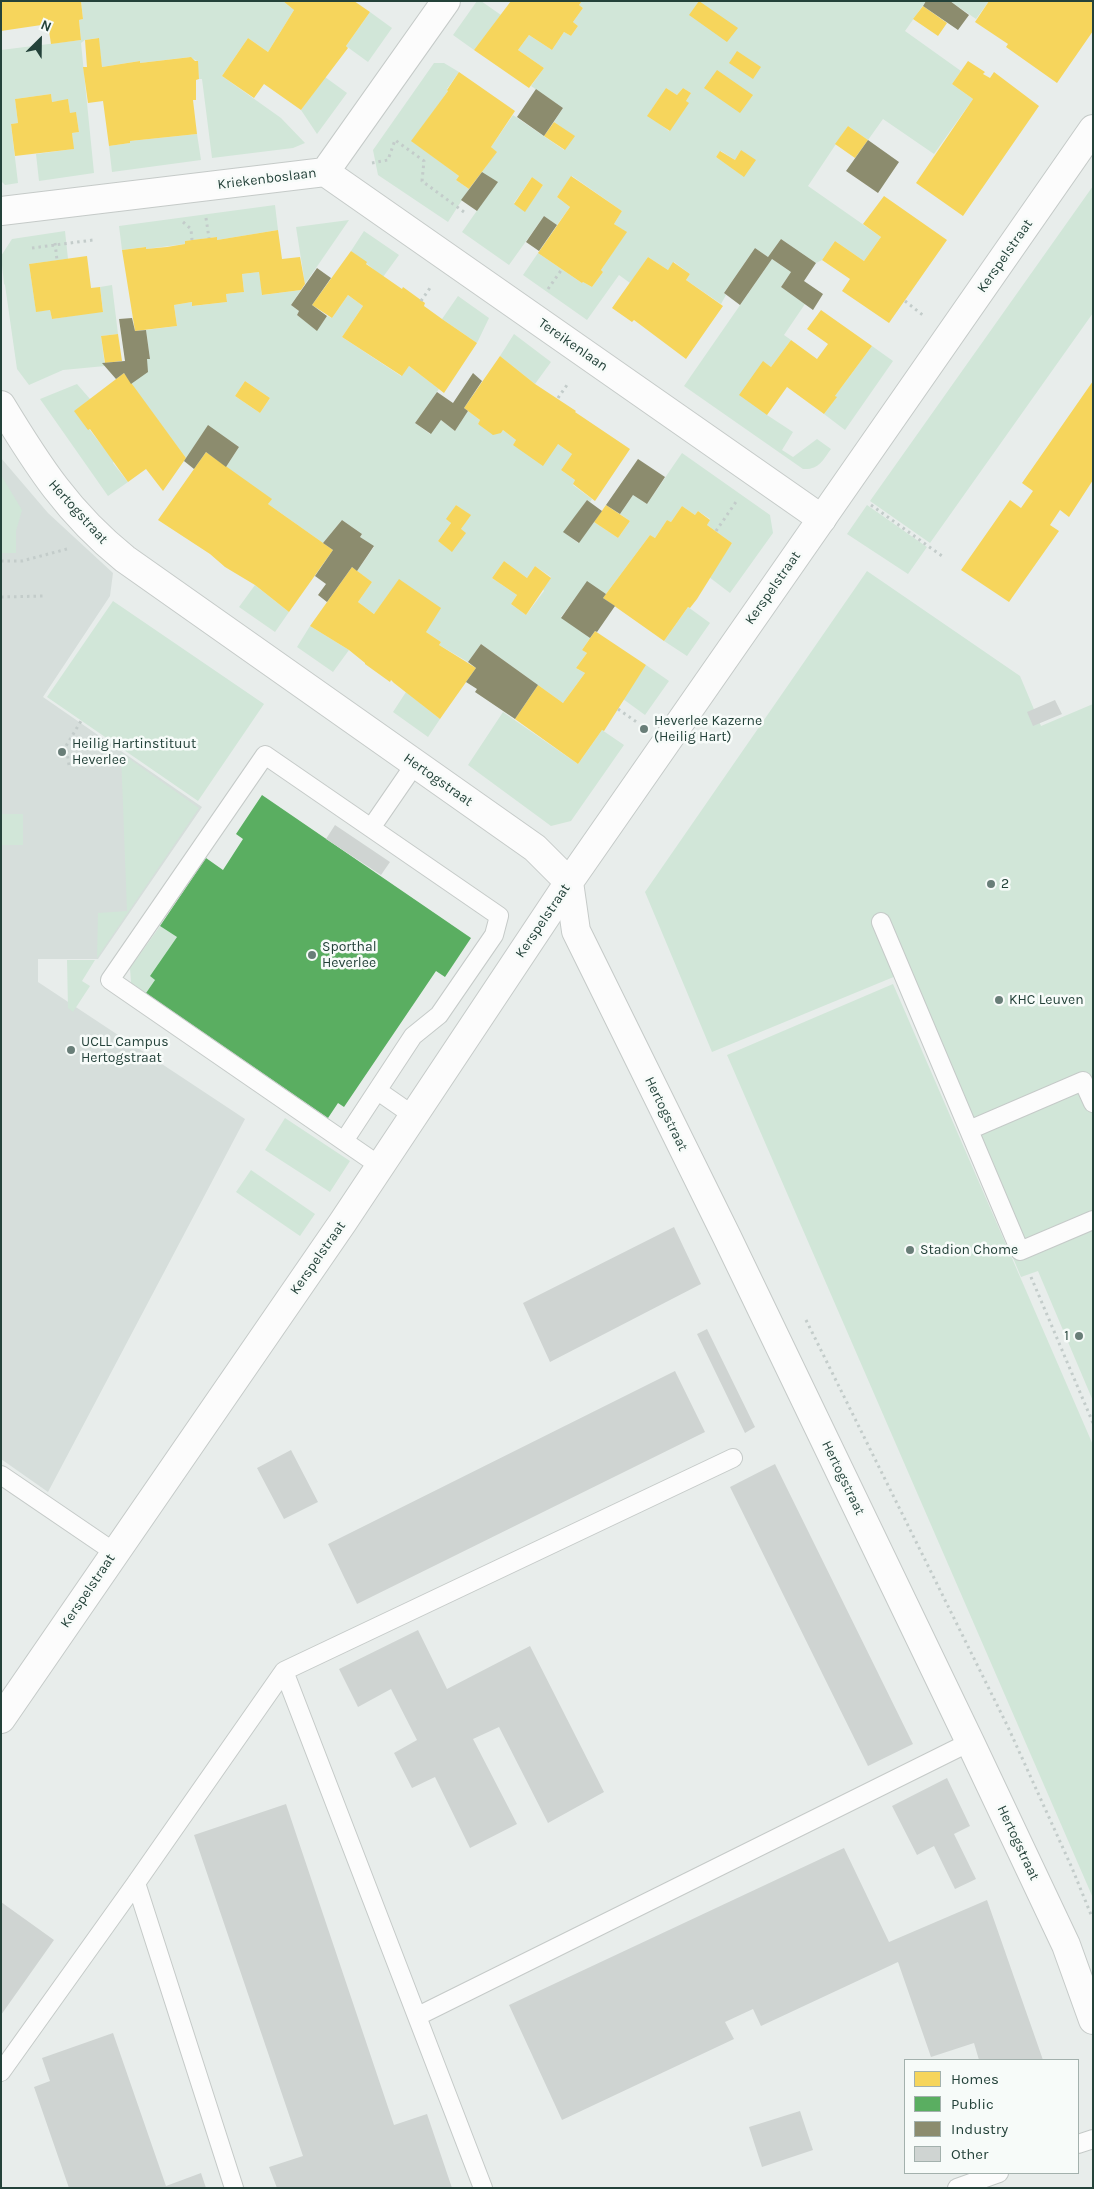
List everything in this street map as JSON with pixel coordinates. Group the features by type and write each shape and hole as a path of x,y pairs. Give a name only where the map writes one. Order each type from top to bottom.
{"street":[{"name":"Kriekenboslaan","path":"1,211 325,172 446,1"},
{"name":"Kerspelstraat","path":"1,1719 414,1116 569,882 1093,129"},
{"name":"Tereikenlaan","path":"325,172 822,519"},
{"name":"Hertogstraat","path":"1,405 51,484 101,540 125,559 535,848 569,882 576,931 731,1246 970,1742 1066,1945 1093,2020"}],"lane":[{"path":"344,1141 413,1036 439,1015 489,943 494,935 499,916 265,755 110,980 380,1166"},
{"path":"371,828 416,764"},
{"path":"881,922 1020,1251 1093,1220"},
{"path":"969,1130 1083,1081 1093,1103"},
{"path":"378,1091 414,1116"},
{"path":"1,2072 284,1671 733,1458"},
{"path":"1,1474 114,1552"},
{"path":"284,1671 483,2188"},
{"path":"418,2016 970,1742"},
{"path":"136,1883 234,2188"},
{"path":"1079,2144 1093,2139"},
{"path":"957,2188 996,2174"}],"path":[{"path":"325,172 388,160 394,140 424,161 422,181 464,212"},
{"path":"32,248 93,240"},
{"path":"845,486 942,556"},
{"path":"1,561 22,561 101,540"},
{"path":"1,597 44,596"},
{"path":"69,765 66,746 81,721"},
{"path":"1036,1287 1032,1278 1028,1269 1093,1423"}],"shaded area":[{"name":"UCLL Campus Hertogstraat","path":"1,458 48,513 113,573 110,596 43,697 202,807 98,959 38,959 38,982 245,1119 48,1492 1,1459"}],"green space":[{"path":"81,1 283,1 294,10 268,52 248,38 222,76 281,118 305,143 293,148 212,158 202,79 199,79 197,61 190,57 140,63 140,61 102,67 98,38 85,40 81,43 94,173 39,181 36,154 73,149 72,133 79,132 76,113 70,113 68,100 52,102 51,94 15,99 18,123 11,124 18,183 5,185 1,181 1,50 81,40 79,20 83,19"},
{"path":"477,1 481,1 501,15 474,50 453,35"},
{"path":"582,1 926,1 905,31 961,71 952,84 973,99 934,154 883,119 868,140 848,126 808,186 881,237 864,261 835,241 822,260 816,263 781,239 768,257 755,248 724,293 726,295 721,304 686,280 690,274 674,262 668,270 648,257 630,283 619,275 587,320 523,275 538,253 582,283 592,287 626,232 614,224 622,211 572,176 557,197 570,207 557,225 544,216 509,265 462,232 497,182 482,172 496,152 491,147 513,115 564,150 574,136 554,122 563,108 531,86 544,68 518,50 529,35 552,50 564,32 571,36 578,26 573,22 583,8 579,5","holes":["666,88 677,95 683,88 691,93 686,101 688,103 669,131 648,115","741,150 744,176 716,157 721,151 735,160","532,177 543,185 525,211 514,203"]},
{"path":"950,1 989,1 976,19"},
{"path":"370,12 392,28 368,62 346,46"},
{"path":"434,63 444,63 459,72 447,89 448,91 412,141 459,176 456,180 469,189 448,222 378,175 373,150"},
{"path":"325,77 347,93 317,134 301,110"},
{"path":"197,134 201,160 112,172 109,146 130,143 130,141"},
{"path":"1093,186 1093,313 930,543 870,501"},
{"path":"275,205 278,230 217,240 217,237 185,241 185,244 122,250 119,226"},
{"path":"349,220 305,284 296,227"},
{"path":"65,231 68,259 29,264 36,311 50,310 52,319 103,311 100,287 112,285 118,334 101,336 105,366 63,370 29,385 17,369 1,256 12,239"},
{"path":"364,231 399,255 383,277 351,251"},
{"path":"772,259 791,272 781,287 805,304 784,335 791,340 771,367 764,362 767,415 793,432 782,450 793,457 817,439 831,449 817,466 808,469 803,469 684,386"},
{"path":"259,272 263,295 301,290 291,305 299,311 297,315 317,330 327,316 332,318 348,295 363,306 342,337 401,376 409,366 439,389 415,423 430,434 441,420 455,431 468,411 480,420 478,424 501,433 503,430 516,440 513,445 558,444 572,454 561,470 575,480 573,485 592,499 590,502 587,500 564,532 578,543 594,522 618,538 630,521 620,514 633,495 647,504 682,453 770,515 773,533 730,593 709,577 732,543 707,525 710,519 698,511 695,515 682,506 671,522 667,520 655,538 650,535 606,594 587,582 561,617 590,638 582,650 587,653 576,668 585,673 563,703 481,644 468,662 439,645 441,642 426,632 399,580 374,614 358,602 372,582 357,571 374,547 360,537 362,534 342,520 323,543 268,504 271,499 226,467 239,447 208,426 186,458 131,384 147,359 150,359 146,330 177,326 174,305 192,302 193,306 227,302 226,294 244,292 242,274","holes":["245,381 270,398 260,413 235,396","456,505 470,515 461,529 452,551 438,541 451,523 447,519","504,561 527,578 535,566 551,577 543,589 544,591 526,615 511,604 517,595 492,578"]},
{"path":"458,296 489,318 477,343 442,319"},
{"path":"514,334 551,362 535,384 500,356"},
{"path":"872,346 893,361 845,430 824,414"},
{"path":"77,384 90,399 75,411 128,482 108,496 40,399"},
{"path":"1,475 22,510 16,531 16,553 1,553"},
{"path":"867,505 927,547 908,574 847,534"},
{"name":"KHC Leuven","path":"867,571 1020,676 1041,726 1093,704 1093,1401 1038,1271 1021,1277 896,976 712,1052 645,892"},
{"path":"255,585 289,612 275,632 239,607"},
{"path":"113,601 264,704 198,801 47,697"},
{"path":"688,607 710,623 687,656 664,641"},
{"path":"310,626 349,650 333,672 297,647"},
{"path":"646,665 669,681 645,715 623,699"},
{"path":"406,692 440,719 428,737 393,712"},
{"path":"503,712 578,764 602,730 624,745 571,821 551,826 468,765"},
{"path":"121,753 199,808 97,958 98,913 127,911"},
{"path":"1,814 23,814 23,845 1,845"},
{"path":"160,926 177,937 150,976 155,980 146,993 131,983 130,968"},
{"path":"67,960 95,960 82,981 90,986 73,1012 68,1008"},
{"name":"Stadion Chome","path":"893,984 1093,1445 1093,1898 727,1055"},
{"path":"285,1118 350,1161 330,1192 265,1150"},
{"path":"251,1170 315,1214 300,1236 236,1192"}],"building: Homes":[{"path":"1,1 81,1 83,19 79,20 81,40 51,44 48,24 1,31"},
{"path":"283,1 354,1 370,12 346,46 348,48 301,110 264,84 254,98 222,76 248,38 268,52 294,10"},
{"path":"511,1 582,1 579,5 583,8 573,22 578,26 571,36 564,32 552,50 529,35 518,50 544,68 529,88 474,50"},
{"path":"699,1 738,28 727,42 689,15"},
{"path":"989,1 1093,1 1093,31 1057,83 1006,47 1008,44 975,22"},
{"path":"923,6 947,23 938,36 913,19"},
{"path":"99,38 102,67 140,61 140,63 191,57 198,61 199,79 196,80 196,100 193,100 197,134 130,141 130,143 109,146 103,101 88,103 83,67 87,67 85,40"},
{"path":"737,51 761,67 753,79 729,63"},
{"path":"968,61 985,72 983,74 990,78 994,72 1039,106 963,216 916,183 973,99 952,84"},
{"path":"717,70 753,95 740,113 704,88"},
{"path":"459,72 515,111 491,147 497,152 469,189 456,180 459,176 411,141 448,91"},
{"path":"666,88 677,95 683,88 691,93 686,101 689,103 670,131 647,116"},
{"path":"51,94 52,102 68,99 70,113 76,112 79,132 72,133 74,149 15,156 11,124 18,123 15,99"},
{"path":"554,122 575,136 565,150 544,136"},
{"path":"848,126 868,140 855,158 835,144"},
{"path":"741,150 756,160 744,177 716,157 720,151 735,160"},
{"path":"571,176 622,211 614,224 627,232 601,270 603,272 592,287 582,283 538,253 570,207 557,197"},
{"path":"532,177 543,185 525,212 514,204"},
{"path":"884,196 947,240 889,323 842,291 850,279 822,260 835,241 864,261 881,237 863,224"},
{"path":"278,230 282,259 300,257 305,284 301,290 262,295 259,272 242,274 244,292 226,294 227,302 192,306 192,302 174,305 177,326 135,331 122,250 167,247 185,244 185,241 217,237 217,240"},
{"path":"351,251 367,262 366,264 402,289 403,287 425,303 424,306 477,343 444,393 409,366 402,376 342,337 363,306 348,295 332,318 312,305"},
{"path":"87,256 91,288 100,287 103,312 52,319 50,310 36,312 29,264"},
{"path":"648,257 668,270 673,262 690,274 686,280 723,306 686,359 634,320 632,322 612,308"},
{"path":"821,310 872,346 824,414 787,387 767,415 739,395 763,361 771,367 791,340 817,359 828,344 807,329"},
{"path":"118,334 122,361 105,363 101,336"},
{"path":"500,356 535,384 630,449 595,501 573,484 575,480 561,470 572,454 558,444 543,466 513,445 516,440 503,430 501,433 493,435 478,424 480,420 464,408"},
{"path":"124,373 186,458 163,491 146,469 128,482 90,429 88,430 74,411"},
{"path":"245,381 270,398 260,413 235,396"},
{"path":"1093,381 1093,480 1069,517 1060,510 1050,525 1059,531 1009,602 961,570 1010,500 1021,508 1033,491 1022,483"},
{"path":"206,452 272,499 268,504 333,550 289,612 255,585 225,567 210,554 158,520"},
{"path":"456,505 471,515 461,529 466,533 452,552 438,541 451,523 446,519"},
{"path":"606,505 630,521 618,538 594,522"},
{"path":"682,506 695,515 698,511 710,520 707,525 732,543 697,599 690,608 688,607 664,641 603,598 650,535 655,538 667,520 671,522"},
{"path":"504,561 527,578 535,566 551,578 526,615 511,604 517,595 492,578"},
{"path":"352,567 372,582 358,602 374,614 399,579 441,608 426,632 441,642 439,645 476,668 440,719 391,680 390,682 349,650 310,626"},
{"path":"595,631 646,665 604,731 602,730 578,764 515,719 538,685 563,703 585,673 576,668 587,653 582,650"}],"building: Public":[{"name":"Sporthal Heverlee","path":"262,795 471,938 445,977 436,971 344,1107 338,1103 328,1118 146,993 155,980 150,976 177,937 160,926 206,858 223,870 243,839 236,834"}],"building: Industry":[{"path":"926,1 950,1 969,15 958,30 923,6"},
{"path":"536,89 563,108 544,136 517,117"},
{"path":"868,140 899,162 878,193 846,171"},
{"path":"482,172 498,182 477,211 461,200"},
{"path":"544,216 557,225 539,251 526,242"},
{"path":"781,239 816,263 804,281 823,294 813,310 781,287 791,272 772,259 740,305 724,293 755,248 768,257"},
{"path":"317,268 331,278 312,305 327,316 317,331 297,315 299,311 291,305"},
{"path":"132,318 135,331 146,330 150,359 147,359 148,372 131,384 124,373 116,379 102,363 125,361 119,319"},
{"path":"473,373 482,381 464,408 468,411 455,431 441,420 431,434 415,423 437,392 453,403"},
{"path":"208,425 239,447 226,467 206,452 194,469 184,461"},
{"path":"638,459 665,477 647,504 633,495 620,514 606,505"},
{"path":"587,500 602,511 579,543 563,532"},
{"path":"342,520 362,534 360,537 374,546 357,571 352,567 327,602 318,595 326,584 315,576 333,550 323,543"},
{"path":"587,581 606,594 603,598 615,606 597,632 595,631 590,638 561,618"},
{"path":"481,644 538,685 515,719 475,692 477,689 466,682 476,668 468,662"}],"building: Other":[{"path":"1055,700 1062,714 1033,726 1027,712"},
{"path":"335,825 390,862 381,875 326,839"},
{"path":"674,1227 701,1284 550,1362 523,1303"},
{"path":"707,1329 755,1427 745,1433 697,1334"},
{"path":"675,1371 705,1432 357,1604 328,1544"},
{"path":"291,1450 318,1502 284,1519 257,1468"},
{"path":"775,1464 913,1744 868,1766 730,1487"},
{"path":"418,1630 447,1689 530,1646 604,1792 548,1823 499,1727 473,1739 517,1824 470,1848 435,1777 412,1788 394,1753 417,1740 391,1689 358,1707 339,1669"},
{"path":"947,1778 970,1826 954,1834 976,1879 955,1889 934,1846 917,1855 892,1806"},
{"path":"286,1804 394,2125 427,2114 452,2188 277,2188 269,2167 303,2156 194,1835"},
{"path":"844,1848 889,1942 987,1900 1043,2059 979,2059 974,2043 931,2057 898,1962 761,2026 753,2009 725,2022 734,2039 562,2120 509,2005"},
{"path":"1,1902 54,1940 1,2015"},
{"path":"113,2033 166,2186 201,2173 206,2188 69,2188 34,2087 50,2081 42,2058"},
{"path":"800,2111 813,2150 762,2167 749,2127"}],"place":[{"name":"Heverlee Kazerne (Heilig Hart)","path":"644,729"},
{"name":"Heilig Hartinstituut Heverlee","path":"62,752"},
{"name":"2","path":"991,884"},
{"name":"Sporthal Heverlee","path":"312,955"},
{"name":"KHC Leuven","path":"999,1000"},
{"name":"UCLL Campus Hertogstraat","path":"71,1050"},
{"name":"Stadion Chome","path":"910,1250"},
{"name":"1","path":"1079,1336"}]}
